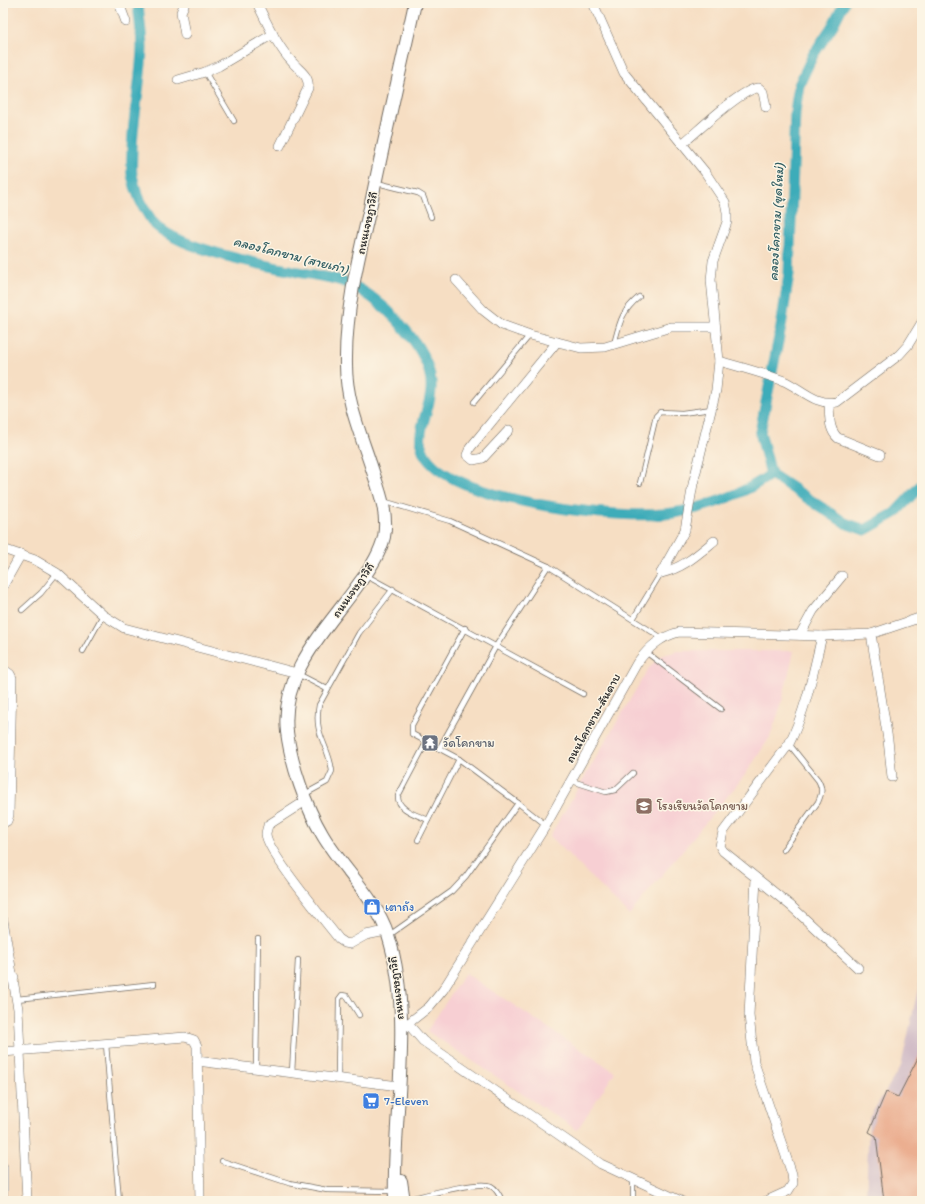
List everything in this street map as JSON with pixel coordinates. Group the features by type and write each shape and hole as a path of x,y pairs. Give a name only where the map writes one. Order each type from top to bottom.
{"street":[{"path":"119,3 126,22"},
{"path":"185,3 181,12 185,35"},
{"path":"257,3 272,34 292,62 307,76 309,83 280,146"},
{"name":"ถนนเจษฎาวิถี","path":"399,1198 396,1153 399,1086 404,1027 397,972 387,933 369,897 323,835 306,797 291,753 286,729 288,706 297,673 316,640 365,575 379,552 384,538 385,521 383,501 355,417 346,384 348,321 360,250 415,3"},
{"path":"593,3 624,73 705,172 726,202 727,222 713,261 711,280 718,361 716,390 693,484 688,521 685,530 661,573"},
{"path":"178,80 205,72 232,60 272,34"},
{"path":"682,144 729,104 749,90 759,88 763,92 766,107"},
{"path":"456,280 494,321 530,335 591,349 614,344 671,326 714,327"},
{"path":"718,361 784,382 820,402 837,402 899,355 908,345 922,322"},
{"path":"509,430 483,458 473,460 467,455 470,448 557,342"},
{"path":"829,403 830,428 834,434 838,438 880,455"},
{"path":"661,573 674,570 690,561 714,541"},
{"path":"3,549 21,554 57,573 102,615 124,628 297,673"},
{"path":"3,586 21,554"},
{"path":"800,635 812,611 842,576"},
{"name":"ถนนโคกขาม-สันดาบ","path":"404,1027 429,1007 443,990 546,825 637,663 646,652 662,638 679,632 822,636 871,634 922,617"},
{"path":"871,634 888,740 892,777"},
{"path":"822,636 802,715 789,744 722,832 720,846 723,851 791,906 858,968"},
{"path":"3,669 10,674 12,678 9,815 7,821 3,823"},
{"path":"306,797 268,825 266,834 272,848 295,882 339,939 350,944 366,935 387,933"},
{"path":"756,878 749,1015 754,1062 792,1174 793,1183 788,1191 766,1201"},
{"path":"3,920 17,999 27,1201"},
{"path":"3,979 14,977"},
{"path":"404,1027 601,1164 681,1201"},
{"path":"3,1052 185,1038 194,1040 197,1046 200,1201"},
{"path":"197,1061 399,1086"},
{"path":"3,1167 3,1201"}],"lane":[{"path":"205,72 234,121"},
{"path":"375,183 418,193 423,196 431,217"},
{"path":"614,344 622,314 628,306 639,297"},
{"path":"474,402 530,335"},
{"path":"640,483 656,416 660,412 682,413 712,409"},
{"path":"383,501 450,521 548,566 662,638"},
{"path":"439,749 496,646 548,566"},
{"path":"22,610 41,593 57,573"},
{"path":"633,619 661,573"},
{"path":"365,575 583,694"},
{"path":"306,797 327,782 332,771 318,729 316,717 319,705 326,689 359,633 393,589"},
{"path":"83,651 102,615"},
{"path":"464,628 411,730 414,736 459,759 546,825"},
{"path":"646,652 721,709"},
{"path":"297,673 326,689"},
{"path":"426,743 398,796 398,800 402,807 428,820"},
{"path":"783,850 818,802 822,793 822,787 818,780 789,744"},
{"path":"418,840 459,759"},
{"path":"572,781 606,792 615,790 633,773"},
{"path":"387,933 452,891 466,876 518,803"},
{"path":"256,1069 258,939"},
{"path":"292,1073 298,960"},
{"path":"17,999 154,984"},
{"path":"338,1079 339,1004 342,995 347,996 359,1015"},
{"path":"106,1044 119,1201"},
{"path":"222,1161 289,1183 327,1190 399,1198 477,1184 491,1186 499,1194 502,1201"},
{"path":"633,1179 633,1201"}],"shaded area":[{"name":"โรงเรียนวัดโคกขาม","path":"678,651 794,651 781,705 770,737 745,775 629,915 550,836 648,669 660,656"},
{"path":"922,971 922,1201 866,1201 869,1118 901,1066"},
{"path":"465,973 615,1072 577,1130 427,1031"}],"building":[{"path":"922,1050 922,1201 884,1201 876,1136 869,1132 886,1092 898,1097"}],"waterway":[{"name":"คลองโคกขาม (สายเก่า)","path":"138,3 142,48 134,124 132,172 137,193 152,221 163,231 178,239 220,254 283,269 339,280 361,290 385,308 408,333 418,347 425,361 430,376 431,390 421,433 421,441 427,458 444,473 471,486 505,497 542,505 580,511 649,515 685,511 711,504 737,494 771,474"},
{"name":"คลองโคกขาม (ขุดใหม่)","path":"771,474 760,432 781,327 789,274 795,112 799,85 813,55 833,25 844,3"},
{"name":"คลองโคกขาม (สายเก่า)","path":"771,474 845,523 865,530 895,513 922,484"}],"place":[{"name":"วัดโคกขาม","path":"430,743"},
{"name":"โรงเรียนวัดโคกขาม","path":"644,806"},
{"name":"เตาถัง","path":"372,907"},
{"name":"7-Eleven","path":"371,1101"}]}
